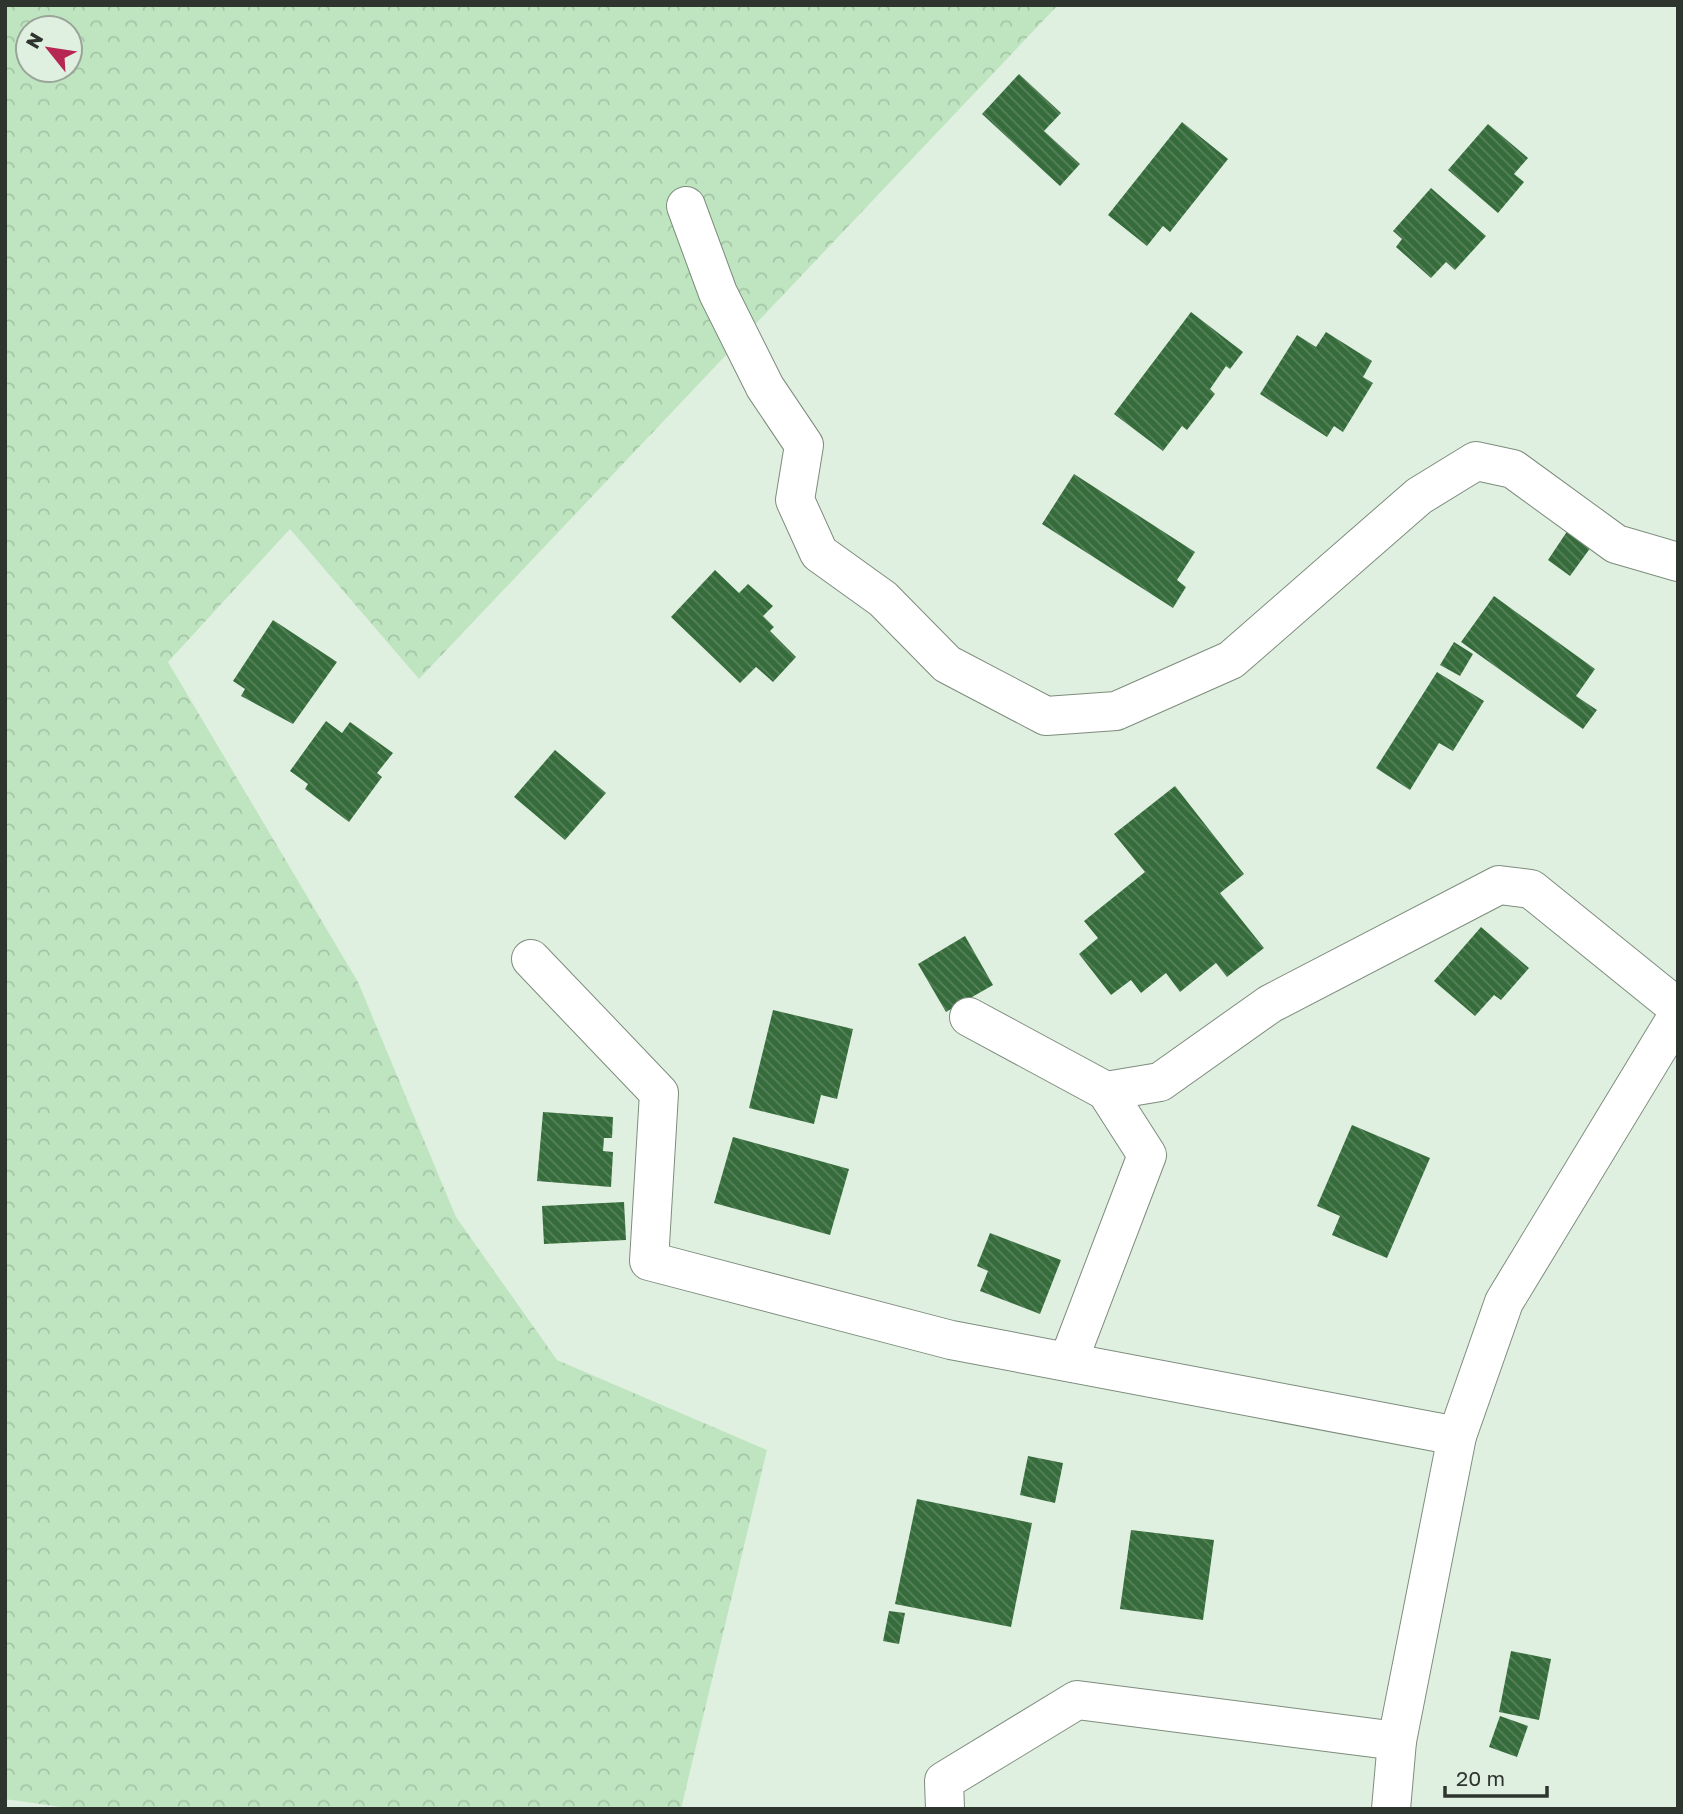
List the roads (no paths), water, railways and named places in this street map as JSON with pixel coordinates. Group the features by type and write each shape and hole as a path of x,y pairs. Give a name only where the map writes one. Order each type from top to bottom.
{"street":[{"path":"686,206 718,293 765,387 804,445 796,500 819,553 883,599 947,664 1046,716 1116,711 1231,660 1419,496 1476,461 1513,469 1616,544 1678,562"},
{"path":"1106,1091 1160,1082 1269,1004 1499,885 1531,888 1678,1008"},
{"path":"531,959 659,1093 649,1261 951,1340 1457,1436"},
{"path":"1391,1809 1397,1741 1457,1436 1504,1302 1678,1015"},
{"path":"969,1017 1106,1091 1147,1155 1068,1362"},
{"path":"945,1809 944,1781 1077,1700 1397,1741"}]}
